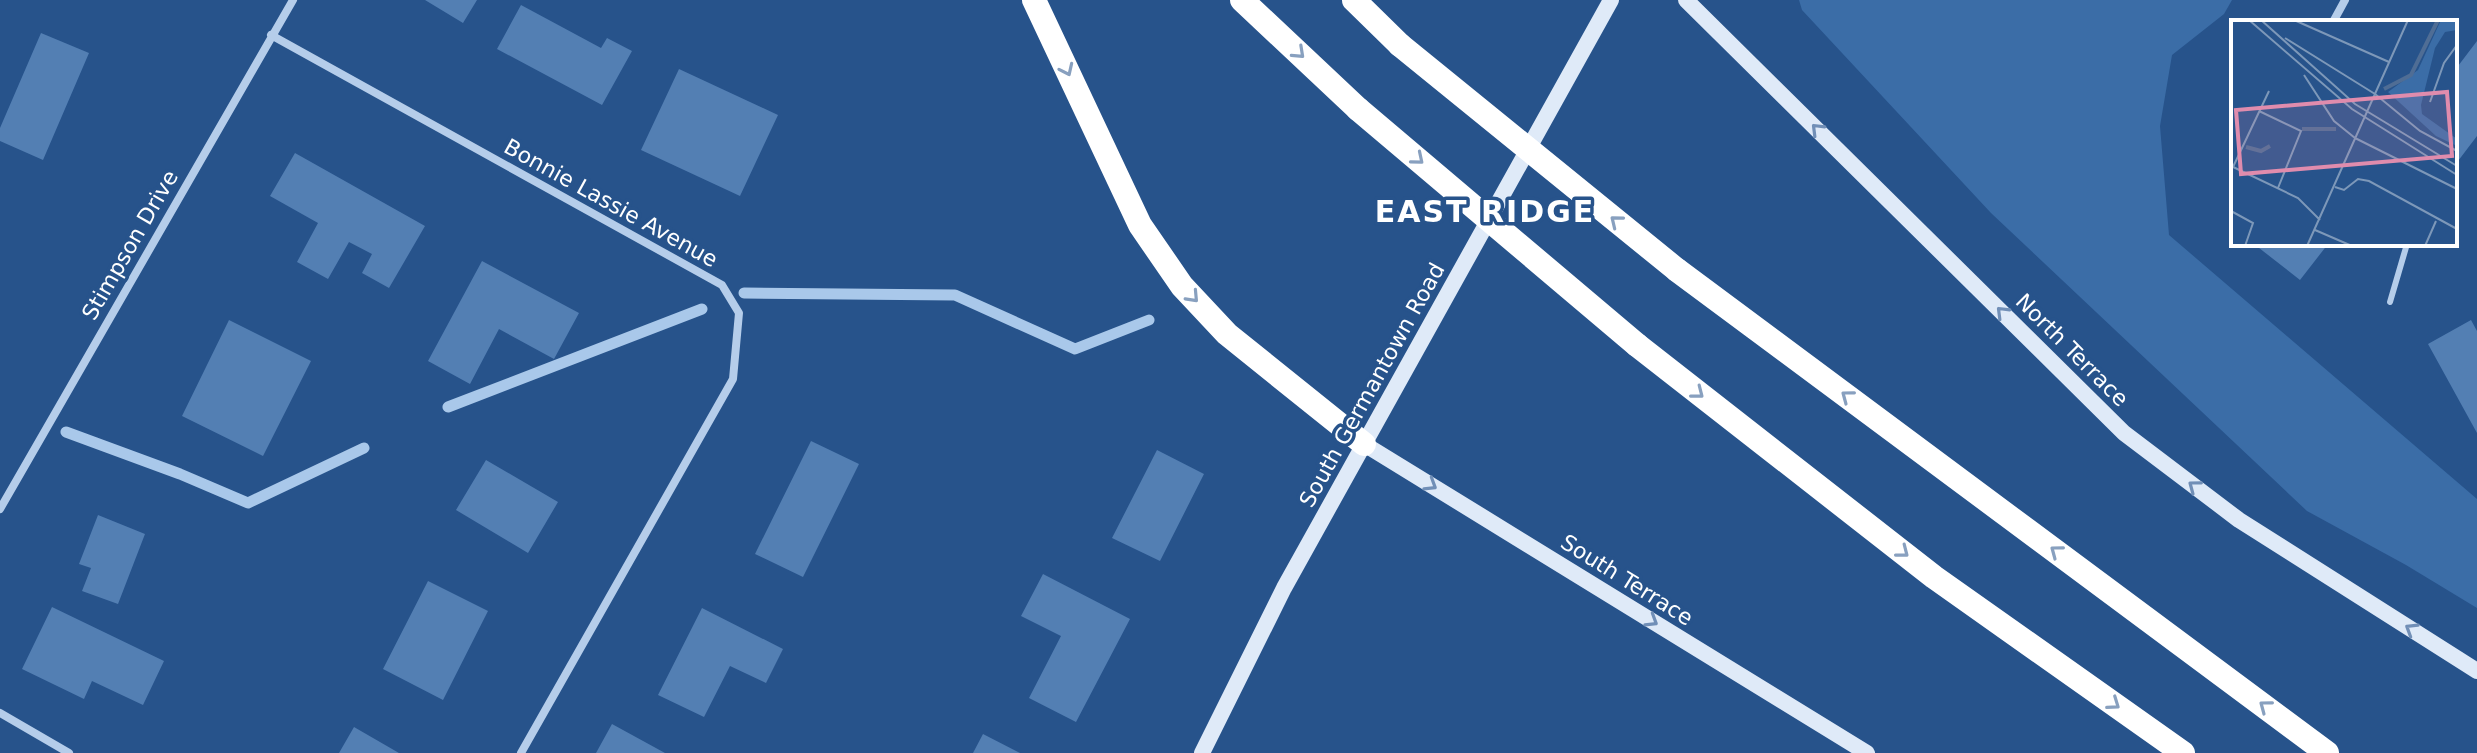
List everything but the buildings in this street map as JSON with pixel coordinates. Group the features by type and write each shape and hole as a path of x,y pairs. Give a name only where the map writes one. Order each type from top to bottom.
{"highway":[{"path":"1034,0 1140,225 1182,286 1227,334 1364,444"},
{"path":"1242,0 1358,109 1637,345 1934,577 2183,753"},
{"path":"1354,0 1400,45 1677,270 2327,753"}],"street":[{"name":"Stimpson Drive","path":"0,509 293,0"},
{"name":"South Germantown Road","path":"1202,753 1284,588 1611,0"},
{"name":"North Terrace","path":"1686,0 2124,433 2239,520 2477,671"},
{"path":"2334,20 2345,0"},
{"name":"Bonnie Lassie Avenue","path":"271,35 722,285 739,313 733,379 521,753"},
{"name":"South Terrace","path":"1364,444 1867,753"},
{"path":"0,713 69,753"}],"lane":[{"path":"2390,302 2406,246"}],"shaded area":[{"path":"1799,0 2232,0 2224,14 2172,55 2160,126 2169,235 2477,499 2477,608 2307,511 1991,213 1802,10"}],"waterway":[{"path":"744,293 955,295 1075,349 1149,320"},
{"path":"448,407 702,309"},
{"path":"66,432 248,503 364,448"}],"district":[{"name":"EAST RIDGE","path":"1485,211"}]}
